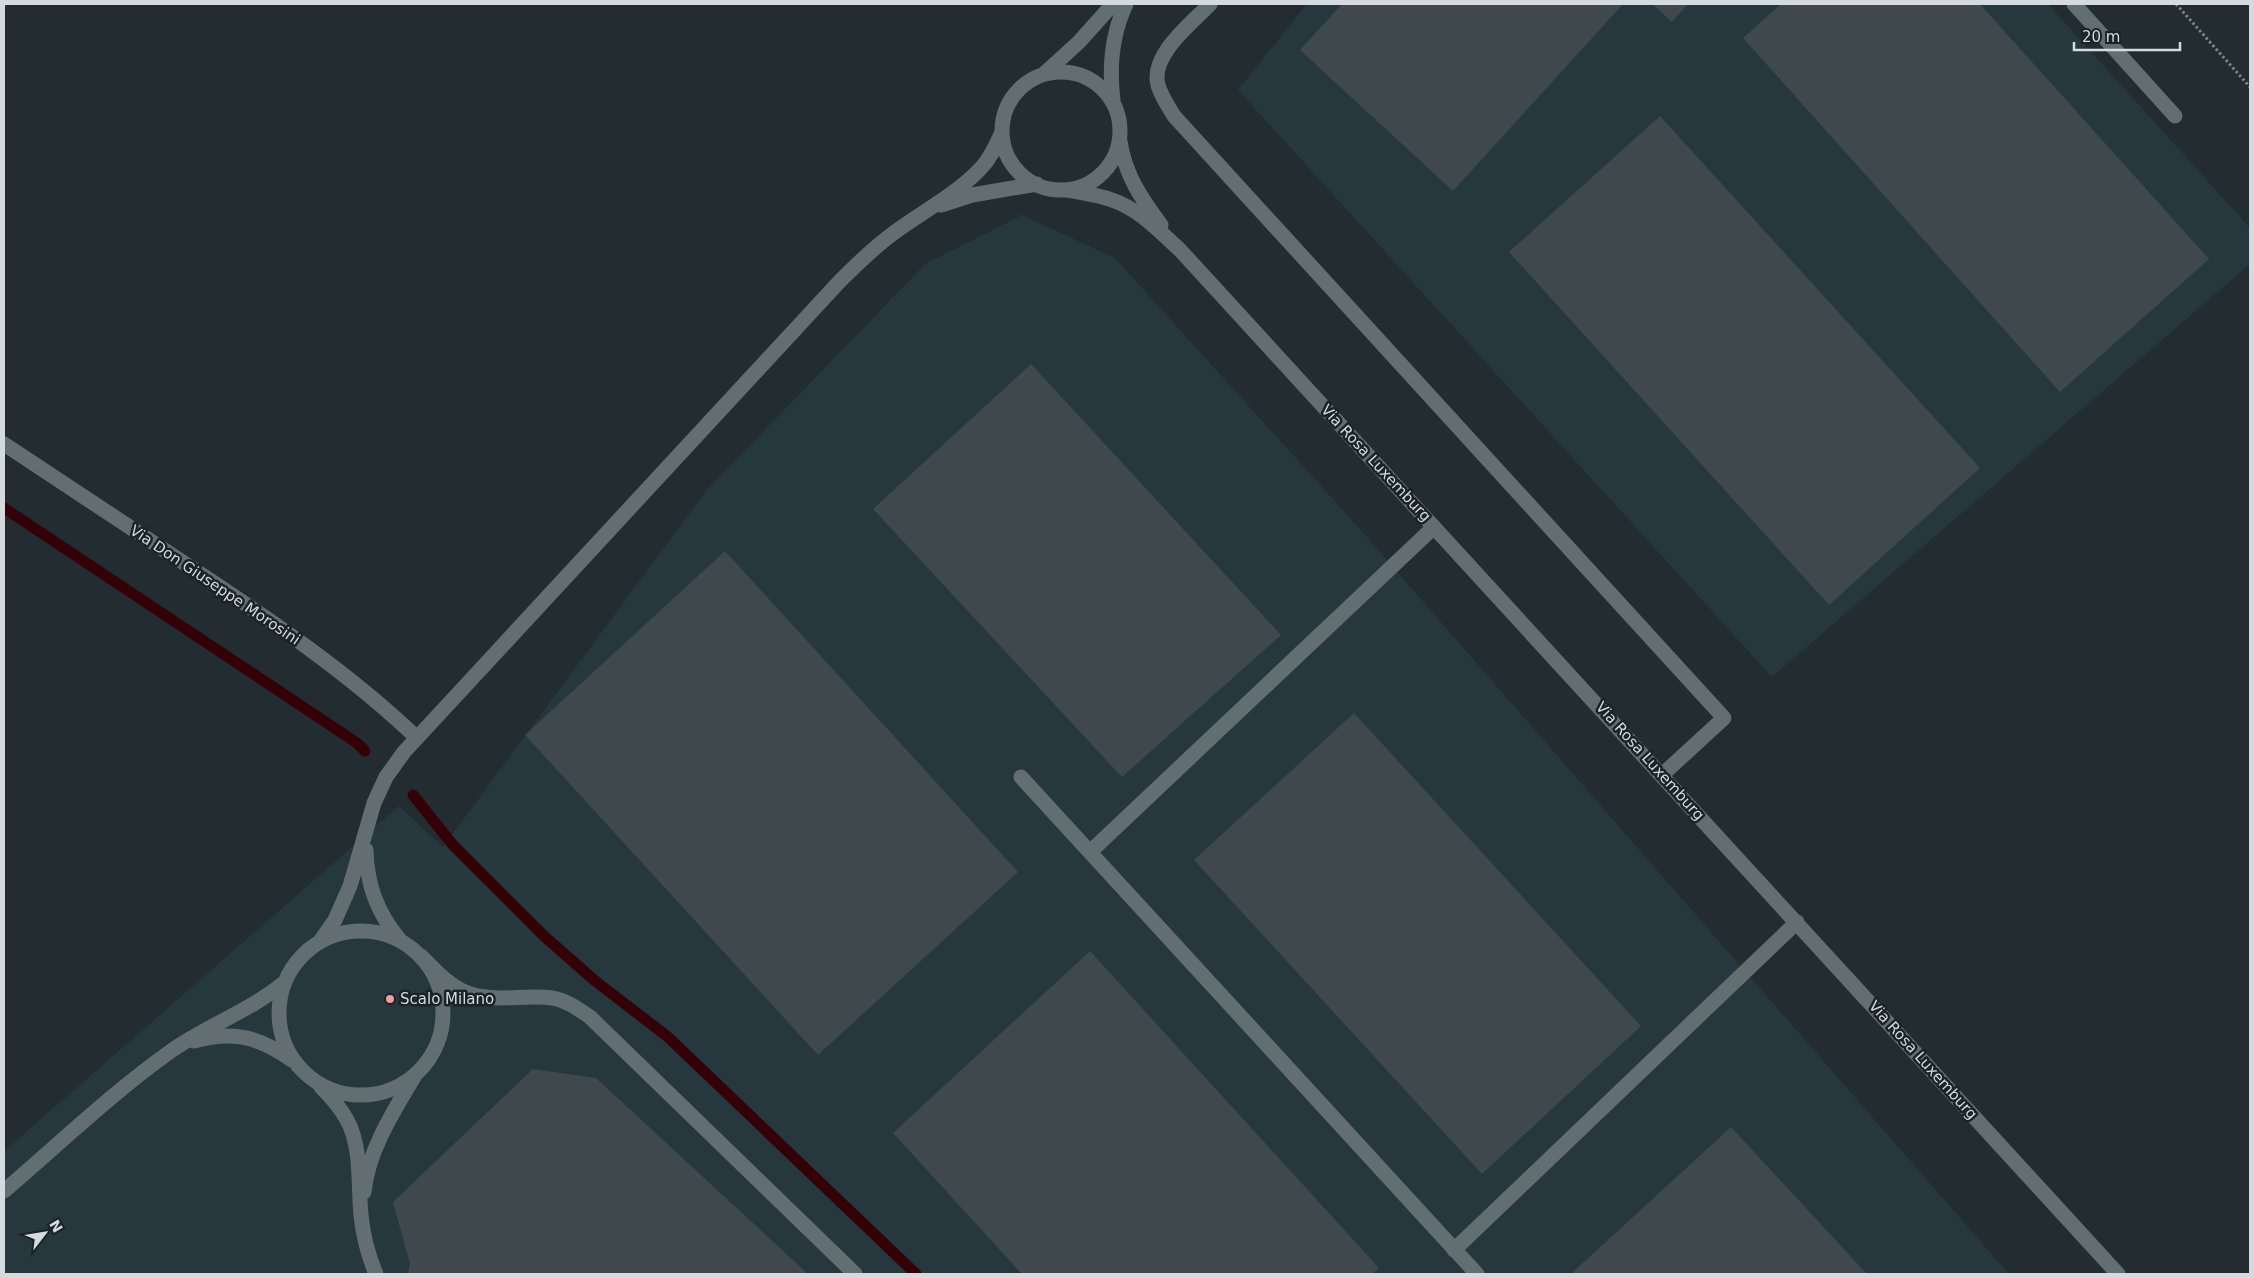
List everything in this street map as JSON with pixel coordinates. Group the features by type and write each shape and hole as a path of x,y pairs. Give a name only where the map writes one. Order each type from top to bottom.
{"street":[{"path":"4,1191 144,1072 172,1051 194,1036 265,998 284,982 299,958 321,940 341,908 360,856 374,803 386,777 417,738 839,282 864,257 914,218 966,182 982,168 1002,132 1005,112 1013,95 1027,82 1045,73 1079,42 1113,4"},
{"path":"1126,4 1115,40 1110,75 1113,100 1120,119 1120,139 1123,156 1134,187 1180,250"},
{"path":"1210,4 1162,55 1157,68 1158,84 1164,99 1174,116 1724,718 1662,775"},
{"path":"2074,4 2175,116"},
{"path":"1045,73 1064,71 1083,75 1100,85 1113,100"},
{"path":"1002,132 1005,151 1015,168 1029,181 1047,189 1067,190 1112,200 1146,219 1180,250"},
{"path":"1067,190 1086,186 1103,174 1114,158 1120,139"},
{"path":"914,218 938,206 972,195 1037,184"},
{"name":"Via Rosa Luxemburg","path":"1180,250 2118,1274"},
{"name":"Via Don Giuseppe Morosini","path":"4,444 296,640 385,708 417,738"},
{"path":"1090,852 1434,526"},
{"path":"1021,777 1477,1274"},
{"path":"365,834 366,865 377,908 400,940 421,956 448,982 463,991 481,996 552,998 571,1005 590,1017 855,1274"},
{"path":"1454,1250 1797,922"},
{"path":"321,940 348,931 376,932 400,940"},
{"path":"361,1216 364,1186 375,1151 390,1118 416,1074 432,1054 442,1030 443,1004 436,978 421,956"},
{"path":"284,982 279,1010 282,1038 295,1063"},
{"path":"172,1051 187,1043 205,1038 250,1038 270,1045 295,1063 338,1104 348,1121 357,1158 361,1216 366,1248 376,1274"},
{"path":"316,1082 342,1093 368,1095 394,1088 416,1074"}],"path":[{"path":"2176,4 2250,87"}],"shaded area":[{"path":"1307,4 2048,4 2250,228 2250,264 1772,677 1238,90"},
{"path":"1022,215 1115,258 1351,519 2009,1274 4,1274 4,1151 399,806 443,847 706,491 925,264"}],"building":[{"path":"1342,4 1623,4 1453,191 1300,50"},
{"path":"1652,4 1688,4 1672,22"},
{"path":"1781,4 1980,4 2209,259 2060,392 1743,38"},
{"path":"1660,116 1980,468 1829,605 1509,252"},
{"path":"1031,364 1281,635 1122,777 873,509"},
{"path":"725,551 1018,872 818,1055 525,735"},
{"path":"1354,713 1641,1026 1482,1174 1194,860"},
{"path":"1090,951 1379,1268 1372,1274 1022,1274 893,1133"},
{"path":"533,1069 596,1078 808,1274 408,1274 410,1264 393,1202"},
{"path":"1731,1127 1867,1274 1575,1274 1573,1272"}],"waterway":[{"path":"4,508 357,743 365,751"},
{"path":"413,795 453,845 544,936 594,980 668,1037 916,1274"}],"place":[{"name":"Scalo Milano","path":"390,999"}]}
